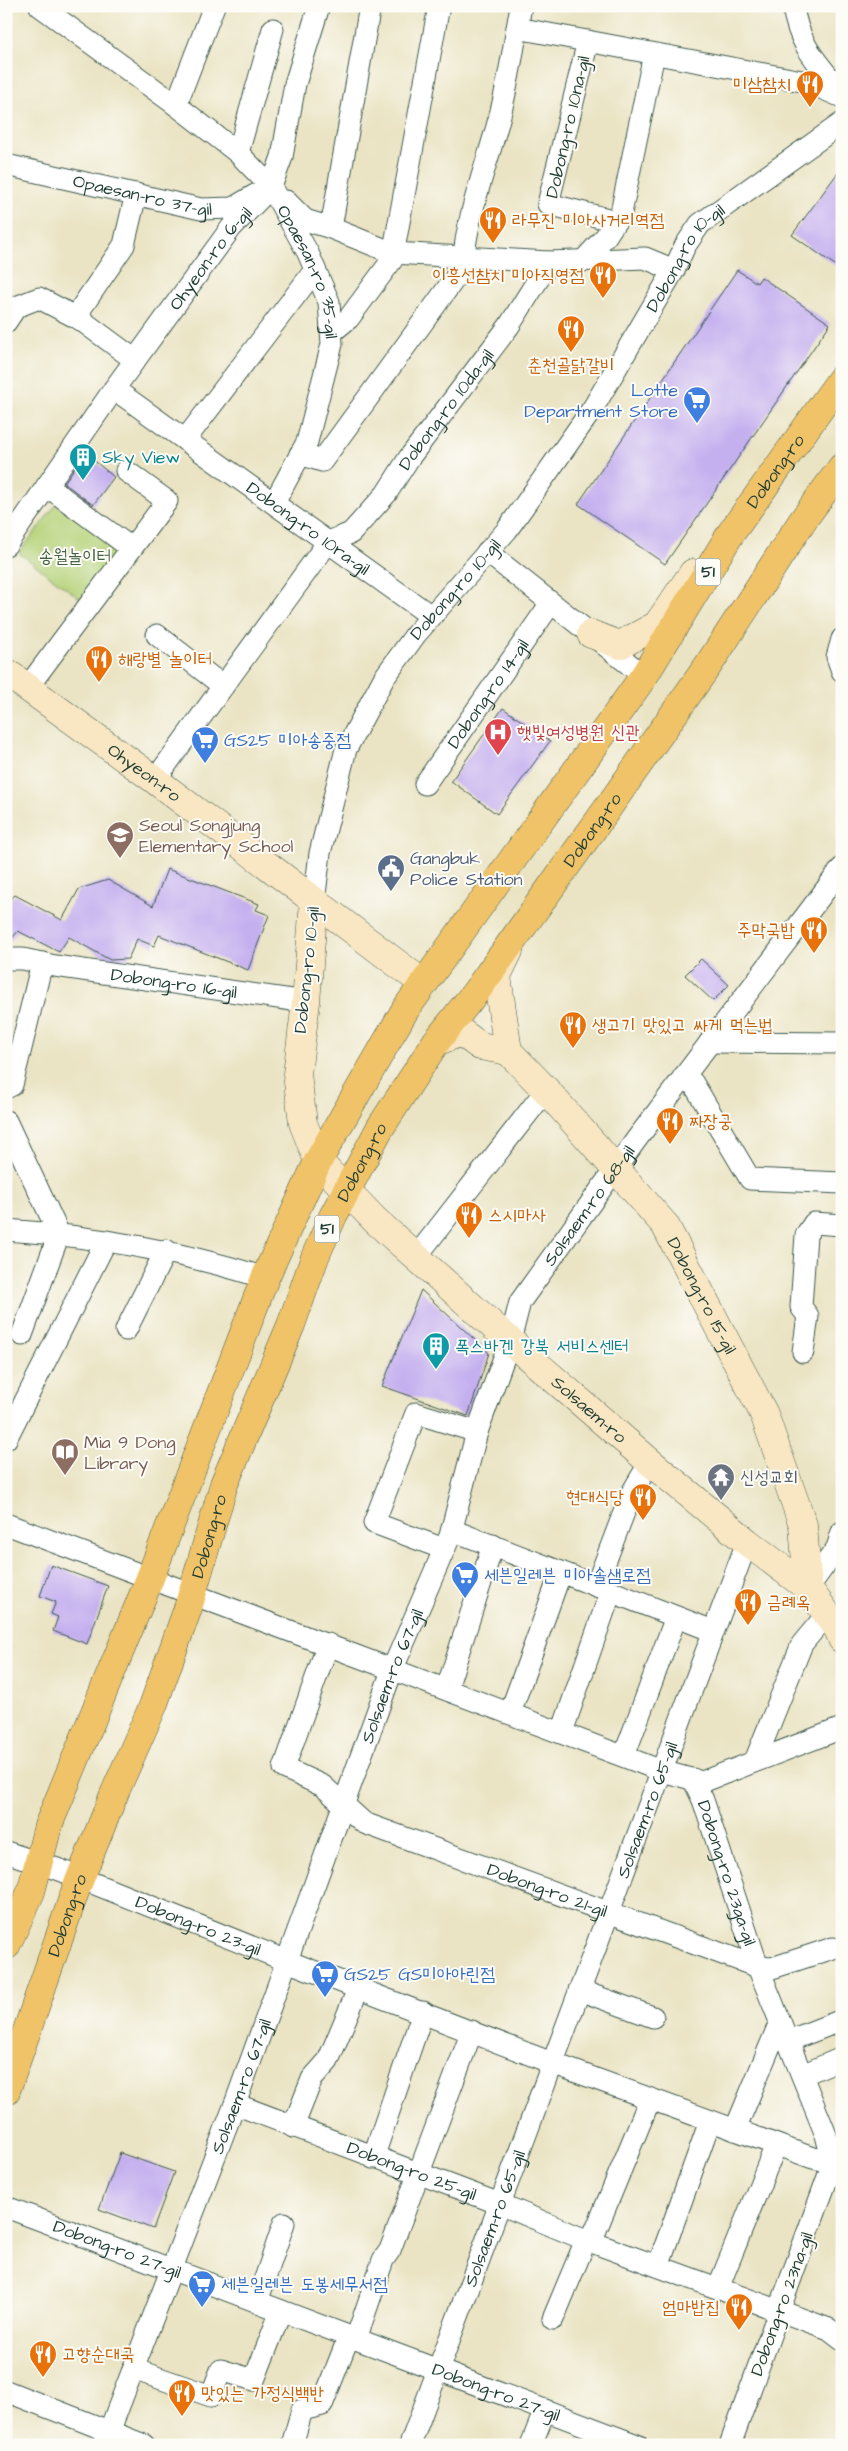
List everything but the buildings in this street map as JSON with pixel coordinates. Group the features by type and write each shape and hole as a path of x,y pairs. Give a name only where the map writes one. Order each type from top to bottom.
{"main road":[{"name":"Dobong-ro","path":"6,1946 31,1892 48,1826 150,1578 264,1278 318,1160 391,1034 424,984 644,676 731,533 842,378"},
{"path":"591,634 620,645 658,625 726,524 781,462"},
{"name":"Dobong-ro","path":"6,2091 81,1878 115,1792 153,1706 191,1594 224,1484 291,1325 319,1248 347,1192 380,1128 436,1042 516,935 709,664 803,520 840,472"},
{"name":"Ohyeon-ro","path":"17,680 155,780 424,984"},
{"name":"Dobong-ro 10-gil","path":"314,902 306,1002 297,1074 298,1098 303,1123 318,1160"},
{"path":"436,1042 461,1032 480,1046 508,1051 497,976 516,935"},
{"name":"Dobong-ro 15-gil","path":"508,1051 546,1090 665,1225 764,1414 803,1525 808,1588"},
{"name":"Solsaem-ro","path":"318,1160 347,1192 510,1341 650,1462 747,1542 808,1588 842,1638"}],"street":[{"name":"Opaesan-ro 35-gil","path":"40,6 176,104 238,153 271,187 315,270 329,302 332,332 330,352 307,442 274,504"},
{"path":"176,104 214,6"},
{"name":"Ohyeon-ro 6-gil","path":"6,545 114,389 231,228 271,187 282,157 295,84 319,6"},
{"path":"331,228 370,6"},
{"path":"332,332 349,318 392,260 439,6"},
{"path":"300,454 322,461 463,267 470,220 500,117 520,6"},
{"path":"793,6 795,20 805,48 842,93"},
{"name":"Dobong-ro 10na-gil","path":"517,28 808,82 842,97"},
{"path":"238,153 273,29"},
{"name":"Dobong-ro 10na-gil","path":"588,41 548,204 616,221"},
{"path":"583,261 606,236 621,213 654,54"},
{"name":"Dobong-ro 10-gil","path":"314,902 320,853 346,748 384,678 431,616 507,530 593,408 674,270 685,246 700,224 842,123"},
{"name":"Opaesan-ro 37-gil","path":"7,172 136,194 201,209 233,208 271,187"},
{"path":"271,187 305,220 331,228 393,253 549,262 645,258 674,270"},
{"path":"75,317 124,245 136,194"},
{"name":"Dobong-ro 10da-gil","path":"328,542 351,533 386,494 409,458 509,326 549,262"},
{"path":"185,440 315,270"},
{"path":"6,322 16,307 39,298 75,317 135,360"},
{"name":"Dobong-ro 10ra-gil","path":"114,389 431,616"},
{"path":"17,680 131,548 167,501 126,471"},
{"path":"48,486 131,548"},
{"path":"155,780 328,542"},
{"path":"487,552 644,676"},
{"name":"Dobong-ro 14-gil","path":"425,784 550,603"},
{"path":"157,634 224,686"},
{"path":"842,639 837,657 842,670"},
{"name":"Solsaem-ro 68-gil","path":"510,1341 520,1302 684,1076 842,868"},
{"name":"Dobong-ro 16-gil","path":"6,959 23,959 306,1002"},
{"path":"6,1088 12,1085 42,963"},
{"path":"710,1042 842,1044"},
{"path":"684,1076 693,1083 750,1179 842,1183"},
{"path":"416,1257 546,1090"},
{"path":"6,1121 59,1234 22,1335"},
{"path":"803,1352 808,1316 801,1307 806,1234 814,1223 842,1225"},
{"path":"6,1230 59,1234 166,1250 264,1278"},
{"path":"6,1439 12,1411 106,1241"},
{"path":"126,1330 166,1250"},
{"name":"Solsaem-ro 67-gil","path":"107,2438 235,2104 393,1668 452,1530 477,1432 510,1341"},
{"path":"444,1549 374,1523 416,1412 477,1432"},
{"path":"562,1732 631,1494 650,1462"},
{"path":"6,1524 447,1688 662,1771 693,1780 702,1782 842,1728"},
{"path":"452,1530 713,1631"},
{"name":"Solsaem-ro 65-gil","path":"410,2445 747,1542"},
{"path":"808,1588 840,1543"},
{"path":"447,1688 493,1546"},
{"path":"510,1712 561,1572"},
{"path":"755,1761 802,1644 827,1614"},
{"path":"624,1756 676,1617"},
{"path":"328,1644 284,1768 323,1786 344,1803"},
{"name":"Dobong-ro 23ga-gil","path":"693,1780 703,1800 758,1967 837,2162"},
{"name":"Dobong-ro 21-gil","path":"344,1803 364,1822 758,1967"},
{"name":"Dobong-ro 23-gil","path":"6,1852 81,1878 287,1961 710,2121 776,2145 837,2162"},
{"name":"Dobong-ro 23ga-gil","path":"758,1967 772,1968 833,1948"},
{"path":"293,2127 312,2079 328,2060 359,1987"},
{"path":"579,1990 652,2017"},
{"path":"373,2158 423,2012"},
{"path":"788,2041 842,2020"},
{"path":"735,2130 780,2022"},
{"path":"292,2445 302,2410 322,2405 352,2337 382,2260 390,2250 472,2031"},
{"path":"802,2075 842,2058"},
{"path":"553,2319 586,2240 596,2230 650,2098"},
{"name":"Dobong-ro 25-gil","path":"235,2104 373,2158 500,2204 586,2240 829,2329 842,2339"},
{"path":"658,2266 710,2121"},
{"path":"718,2288 776,2145"},
{"name":"Dobong-ro 23na-gil","path":"730,2445 837,2162"},
{"name":"Dobong-ro 27-gil","path":"6,2207 545,2410 610,2440 637,2445"},
{"path":"257,2302 284,2224"},
{"path":"134,2369 212,2396 222,2370 254,2380 281,2311"},
{"path":"6,2391 107,2438 144,2445"},
{"path":"531,2445 545,2410"}],"green space":[{"name":"송월놀이터","path":"57,503 125,555 86,603 19,553"}],"place":[{"name":"미삼참치","path":"810,108"},
{"name":"라무진 미아사거리역점","path":"493,244"},
{"name":"이흥선참치 미아직영점","path":"603,299"},
{"name":"춘천골닭갈비","path":"571,353"},
{"name":"Lotte Department Store","path":"697,424"},
{"name":"Sky View","path":"83,481"},
{"name":"해랑별 놀이터","path":"99,683"},
{"name":"햇빛여성병원 신관","path":"498,756"},
{"name":"GS25 미아송중점","path":"205,764"},
{"name":"Seoul Songjung Elementary School","path":"120,859"},
{"name":"Gangbuk Police Station","path":"391,892"},
{"name":"주막국밥","path":"814,954"},
{"name":"생고기 맛있고 싸게 먹는법","path":"573,1049"},
{"name":"짜장궁","path":"670,1145"},
{"name":"스시마사","path":"469,1239"},
{"name":"폭스바겐 강북 서비스센터","path":"436,1370"},
{"name":"Mia 9 Dong Library","path":"65,1476"},
{"name":"신성교회","path":"721,1501"},
{"name":"현대식당","path":"643,1521"},
{"name":"세븐일레븐 미아솔샘로점","path":"465,1599"},
{"name":"금례옥","path":"748,1626"},
{"name":"GS25 GS미아아린점","path":"325,1998"},
{"name":"세븐일레븐 도봉세무서점","path":"202,2308"},
{"name":"엄마밥집","path":"739,2331"},
{"name":"고향순대국","path":"43,2378"},
{"name":"맛있는 가정식백반","path":"182,2417"}]}
